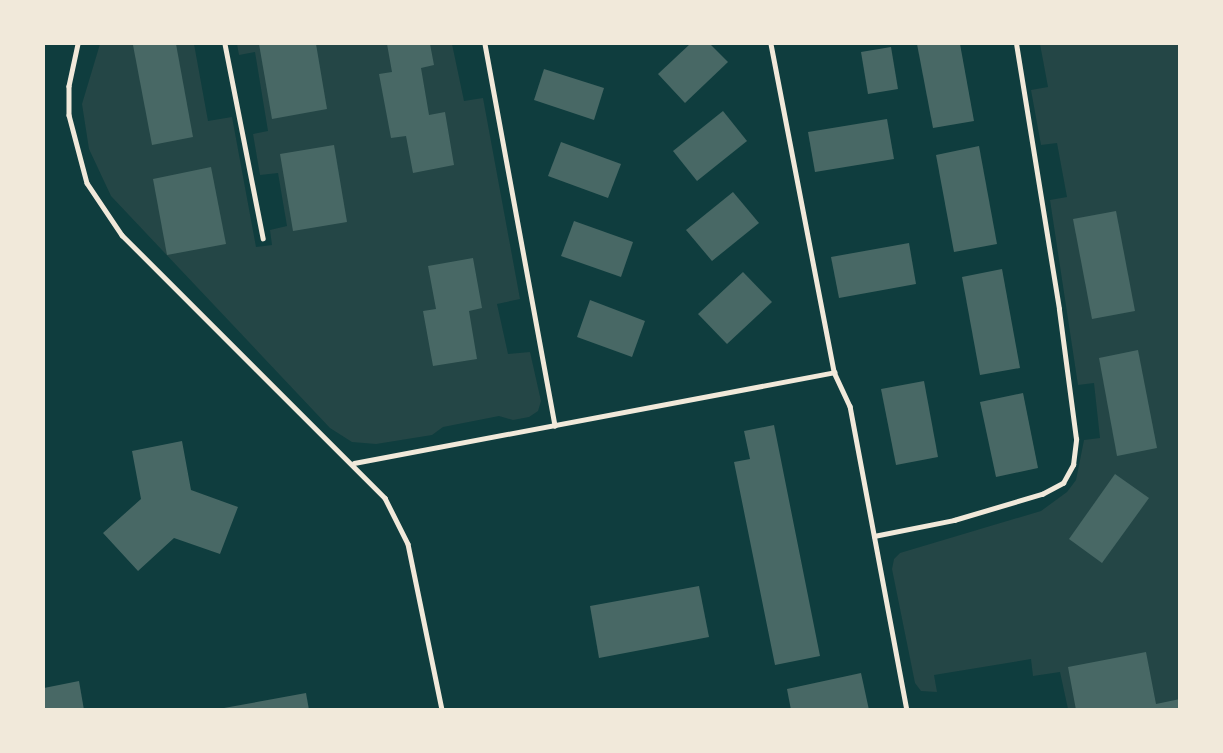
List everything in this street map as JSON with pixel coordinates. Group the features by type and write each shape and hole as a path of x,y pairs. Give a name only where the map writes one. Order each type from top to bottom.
{"lane":[{"path":"78,44 69,86 69,115 79,162 102,209 229,345 353,463 385,498 408,544 442,710"},
{"path":"225,44 263,238"},
{"path":"484,44 555,426"},
{"path":"771,44 834,372 850,406 907,710"},
{"path":"874,536 954,520 1042,494 1063,483 1073,465 1076,439 1059,309 1016,44"},
{"path":"353,463 834,372"}],"shaded area":[{"path":"100,44 194,44 208,121 232,117 256,247 272,245 270,230 287,226 278,173 260,175 253,134 268,131 255,52 239,55 237,44 452,44 464,101 483,98 520,299 497,304 508,354 530,352 541,401 538,411 529,417 513,420 499,416 443,427 432,435 376,444 352,442 330,428 111,196 89,149 82,104"},
{"path":"1040,44 1179,44 1179,709 1068,709 1060,672 1033,676 1031,659 934,675 937,692 921,691 915,683 892,569 894,559 900,553 1041,511 1067,492 1076,480 1084,440 1100,438 1094,383 1078,385 1050,200 1067,197 1057,143 1041,145 1031,90 1048,87"}],"building":[{"path":"176,44 193,137 152,145 133,45"},
{"path":"259,44 316,44 327,109 272,119"},
{"path":"387,44 430,44 434,65 421,68 429,115 445,112 454,165 413,173 406,136 391,138 379,74 392,72"},
{"path":"690,44 710,44 728,62 685,103 658,74"},
{"path":"917,44 960,44 974,121 933,128"},
{"path":"891,47 898,89 868,94 861,52"},
{"path":"544,69 604,88 594,120 534,100"},
{"path":"723,111 747,141 697,181 673,151"},
{"path":"887,119 894,159 815,172 808,132"},
{"path":"561,142 621,164 608,198 548,176"},
{"path":"334,145 347,222 293,231 280,154"},
{"path":"979,146 997,244 954,252 936,155"},
{"path":"211,167 226,244 167,255 153,179"},
{"path":"733,192 759,223 712,261 686,230"},
{"path":"1116,211 1135,311 1092,319 1073,219"},
{"path":"574,221 633,242 621,277 561,256"},
{"path":"909,243 916,284 839,298 831,257"},
{"path":"473,258 482,308 469,311 477,359 433,366 423,311 436,309 428,266"},
{"path":"1002,269 1020,368 980,375 962,277"},
{"path":"743,272 772,302 727,344 698,314"},
{"path":"590,300 645,321 632,357 577,337"},
{"path":"1138,350 1157,448 1117,456 1099,358"},
{"path":"924,381 938,457 896,465 881,389"},
{"path":"1023,393 1038,468 996,477 980,402"},
{"path":"774,425 820,656 775,665 734,462 750,459 744,431"},
{"path":"182,441 191,490 238,507 220,554 174,538 138,571 103,533 141,499 132,451"},
{"path":"1115,474 1149,498 1102,563 1069,539"},
{"path":"699,586 709,637 599,658 590,606"},
{"path":"1146,652 1156,704 1180,699 1180,710 1076,710 1068,667"},
{"path":"861,673 869,710 791,710 787,689"},
{"path":"79,681 84,710 44,710 44,688"},
{"path":"306,693 309,710 224,710 224,708"}]}
